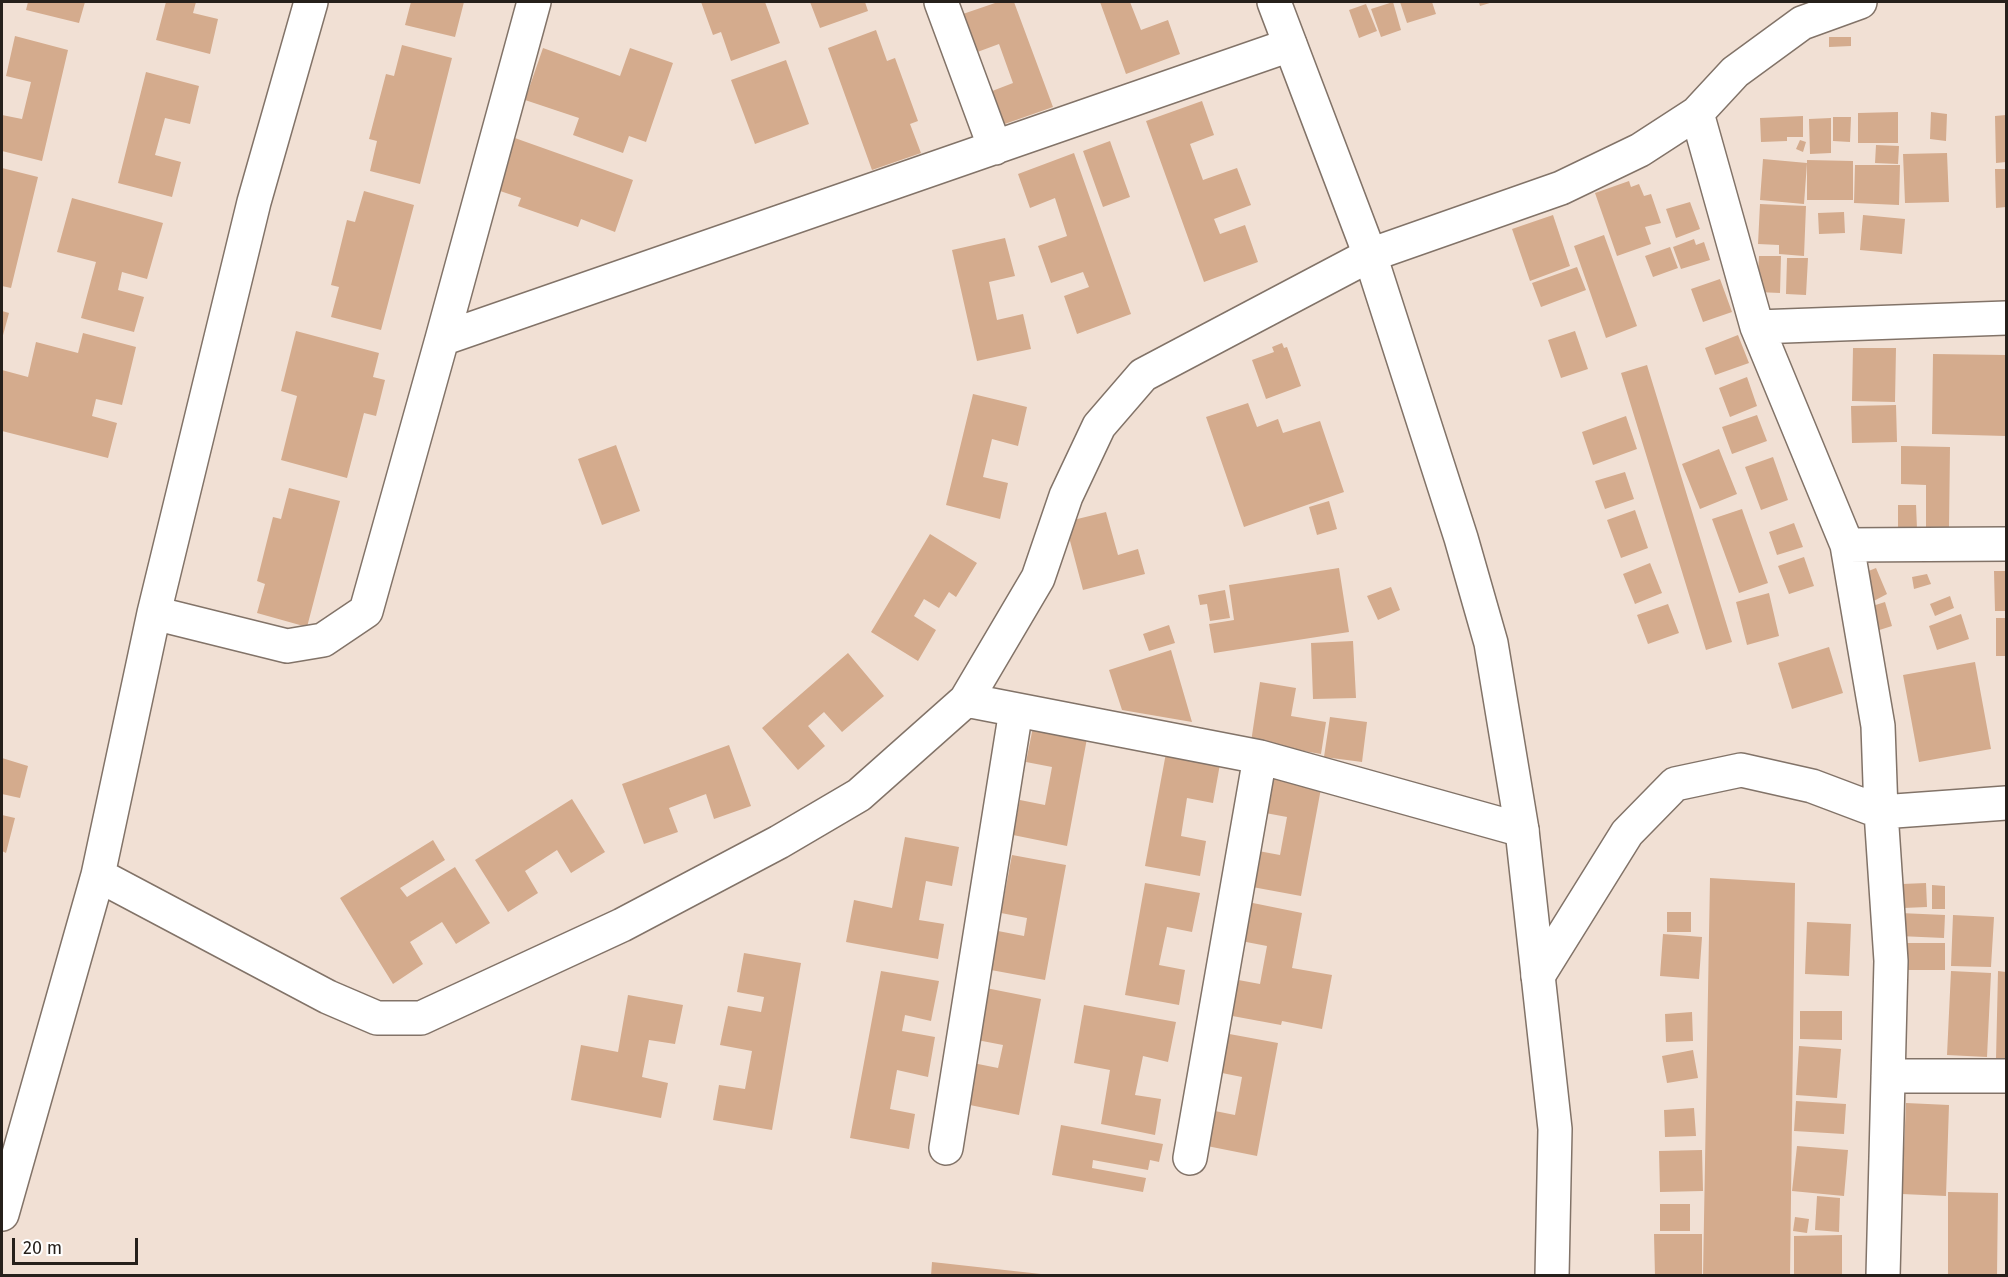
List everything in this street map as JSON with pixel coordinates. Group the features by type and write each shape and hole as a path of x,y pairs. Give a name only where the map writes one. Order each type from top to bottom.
{"street":[{"path":"2,1214 98,875 154,614 254,202 311,2"},
{"path":"154,614 287,646 323,640 366,611 534,2"},
{"path":"941,2 995,148"},
{"path":"1274,2 1370,255 1461,538 1491,643 1522,830 1555,1129 1552,1275"},
{"path":"98,875 328,997 377,1018 421,1018 622,925 779,842 859,795 966,700 1038,578 1066,496 1099,426 1143,375 1370,255 1560,188 1640,150 1697,113 1735,72 1802,23 1860,2"},
{"path":"442,339 1290,45"},
{"path":"1697,113 1757,327 1847,545 1878,726 1891,961 1883,1275"},
{"path":"1757,327 2007,318"},
{"path":"1847,545 2007,544"},
{"path":"966,700 1260,758 1522,830"},
{"path":"946,1148 1016,710"},
{"path":"1190,1158 1260,758"},
{"path":"1538,976 1627,833 1675,784 1741,770 1812,786 1881,812 2007,803"},
{"path":"1888,1076 2007,1076"}],"building":[{"path":"28,2 85,2 79,23 26,10"},
{"path":"166,2 196,2 193,13 218,19 210,54 156,40"},
{"path":"411,2 464,2 455,37 405,25"},
{"path":"701,2 765,2 780,43 731,61 721,32 713,35"},
{"path":"810,2 865,2 868,11 820,28"},
{"path":"998,2 1014,2 1053,107 999,126 987,93 1013,83 999,44 972,54 957,16"},
{"path":"1100,2 1130,2 1141,30 1168,20 1180,54 1126,74"},
{"path":"1393,2 1401,30 1381,37 1371,9"},
{"path":"1400,2 1432,2 1436,14 1407,23"},
{"path":"1479,2 1493,2 1480,6"},
{"path":"1366,4 1377,31 1359,38 1349,10"},
{"path":"876,30 887,61 895,58 918,121 910,124 921,153 872,170 828,48"},
{"path":"15,36 68,50 42,161 2,151 2,115 22,119 31,82 6,76"},
{"path":"1829,37 1851,37 1851,46 1829,47"},
{"path":"402,45 452,58 420,184 370,171 377,141 369,139 386,74 394,76"},
{"path":"543,48 620,76 630,48 673,63 646,142 629,136 623,153 573,135 579,118 525,100"},
{"path":"786,60 809,124 755,144 731,80"},
{"path":"146,72 199,86 190,124 165,118 155,155 181,162 172,197 118,183"},
{"path":"1202,101 1214,135 1190,144 1203,180 1237,168 1251,205 1214,219 1220,234 1245,225 1258,262 1204,282 1146,121"},
{"path":"1898,112 1898,143 1858,143 1858,113"},
{"path":"1931,112 1947,114 1946,141 1930,139"},
{"path":"2006,115 2006,162 1996,163 1995,116"},
{"path":"1803,116 1803,137 1787,137 1787,141 1761,142 1760,118"},
{"path":"1833,117 1851,117 1850,142 1833,141"},
{"path":"1831,118 1831,153 1810,154 1809,119"},
{"path":"512,137 633,180 615,232 581,219 578,227 518,206 521,198 494,189"},
{"path":"1800,140 1806,142 1803,152 1796,149"},
{"path":"1110,141 1130,197 1103,207 1083,151"},
{"path":"1876,145 1899,146 1898,164 1875,163"},
{"path":"1074,153 1131,314 1077,334 1064,296 1089,287 1083,272 1051,283 1038,246 1067,236 1055,198 1030,208 1018,174"},
{"path":"1947,153 1949,202 1905,203 1903,154"},
{"path":"1763,159 1807,163 1804,204 1760,200"},
{"path":"1807,160 1853,161 1853,200 1807,200"},
{"path":"1855,165 1900,165 1899,205 1854,203"},
{"path":"2,168 38,177 11,288 2,286"},
{"path":"1995,169 2006,169 2006,207 1996,208"},
{"path":"1629,181 1631,187 1639,184 1644,196 1651,194 1661,223 1645,227 1651,244 1617,256 1595,193"},
{"path":"364,191 414,205 381,330 331,317 339,287 331,285 347,220 355,222"},
{"path":"72,198 163,223 147,279 122,272 118,290 144,297 134,332 81,318 96,262 57,252"},
{"path":"1690,202 1700,229 1676,238 1666,209"},
{"path":"1760,204 1806,206 1804,256 1779,254 1779,245 1758,244"},
{"path":"1844,212 1845,233 1819,234 1818,213"},
{"path":"1553,215 1570,266 1530,281 1512,229"},
{"path":"1863,215 1905,219 1902,254 1860,250"},
{"path":"1604,235 1637,326 1606,338 1574,246"},
{"path":"1005,238 1015,276 989,282 997,320 1023,314 1031,349 977,361 952,250"},
{"path":"1694,239 1696,245 1704,242 1710,260 1681,269 1673,247"},
{"path":"1670,247 1678,268 1653,277 1645,256"},
{"path":"1759,256 1781,256 1780,293 1757,292"},
{"path":"1787,258 1808,258 1806,295 1786,294"},
{"path":"1577,267 1586,290 1541,307 1532,283"},
{"path":"1720,279 1732,312 1703,322 1691,289"},
{"path":"2,311 9,313 2,339"},
{"path":"296,331 379,353 373,377 385,380 376,416 364,413 347,478 281,460 297,396 281,391"},
{"path":"1575,331 1588,369 1561,378 1548,340"},
{"path":"83,333 136,347 122,405 96,399 92,416 117,423 108,458 2,431 2,370 28,377 36,342 78,353"},
{"path":"1738,335 1749,363 1715,375 1705,348"},
{"path":"1282,343 1284,348 1287,347 1301,386 1266,399 1252,360 1274,352 1272,347"},
{"path":"1853,348 1896,348 1895,402 1852,401"},
{"path":"1933,354 2006,355 2006,436 1932,434"},
{"path":"1647,365 1732,642 1706,650 1621,373"},
{"path":"1747,377 1757,406 1730,417 1719,388"},
{"path":"973,394 1027,407 1018,446 992,439 983,477 1008,483 1000,519 946,505"},
{"path":"1248,403 1257,427 1278,419 1283,433 1320,421 1344,492 1244,527 1206,417"},
{"path":"1896,405 1897,442 1852,443 1851,406"},
{"path":"1757,415 1767,441 1732,454 1722,427"},
{"path":"1626,416 1637,449 1593,465 1582,432"},
{"path":"616,445 640,511 602,525 578,459"},
{"path":"1901,446 1950,447 1949,528 1926,528 1926,485 1901,484"},
{"path":"1719,449 1737,494 1700,509 1682,464"},
{"path":"1773,457 1788,500 1761,510 1745,467"},
{"path":"1625,472 1634,499 1605,509 1595,481"},
{"path":"289,488 340,501 307,627 257,613 265,584 257,581 273,517 281,519"},
{"path":"1329,501 1337,529 1317,535 1309,507"},
{"path":"1898,505 1916,505 1917,529 1898,530"},
{"path":"1742,509 1768,583 1739,593 1712,519"},
{"path":"1635,510 1648,548 1621,558 1607,520"},
{"path":"1106,512 1118,555 1138,549 1145,574 1083,590 1065,522"},
{"path":"1794,523 1803,547 1777,555 1769,532"},
{"path":"930,534 977,563 956,597 949,592 939,608 924,599 914,616 936,630 918,661 871,632"},
{"path":"1804,557 1814,586 1789,594 1778,566"},
{"path":"1650,563 1662,593 1635,604 1623,574"},
{"path":"1339,568 1349,632 1214,653 1209,624 1234,620 1229,585"},
{"path":"1876,568 1887,594 1868,604 1856,576"},
{"path":"1994,571 2006,571 2006,611 1995,611"},
{"path":"1927,574 1931,584 1914,589 1912,577"},
{"path":"1391,587 1400,610 1378,620 1367,596"},
{"path":"1225,590 1230,618 1210,621 1207,604 1200,605 1198,595"},
{"path":"1769,593 1779,636 1747,645 1736,602"},
{"path":"1950,596 1954,608 1935,616 1930,604"},
{"path":"1885,602 1892,626 1870,633 1863,609"},
{"path":"1668,604 1679,633 1648,644 1637,615"},
{"path":"1961,614 1969,639 1937,650 1929,626"},
{"path":"1996,618 2006,618 2006,656 1996,656"},
{"path":"1169,625 1175,643 1149,651 1143,634"},
{"path":"1353,641 1356,698 1313,699 1311,643"},
{"path":"1829,647 1843,693 1792,709 1778,663"},
{"path":"1171,650 1192,722 1122,710 1109,670"},
{"path":"848,653 884,696 842,732 824,712 808,726 825,746 798,770 762,728"},
{"path":"1975,662 1991,749 1919,762 1903,675"},
{"path":"1260,682 1296,688 1291,716 1326,722 1321,754 1251,742"},
{"path":"1330,717 1367,722 1362,762 1324,757"},
{"path":"1034,722 1088,733 1067,846 1013,835 1020,800 1045,805 1052,767 1026,762"},
{"path":"729,745 751,806 714,819 706,794 669,808 678,832 644,844 622,784"},
{"path":"1166,753 1220,764 1213,803 1187,798 1181,836 1206,841 1200,876 1145,866"},
{"path":"2,758 28,766 20,798 2,794"},
{"path":"1268,773 1322,783 1301,896 1247,886 1253,850 1280,855 1287,817 1260,812"},
{"path":"572,799 605,852 571,873 557,850 525,871 538,893 508,912 475,860"},
{"path":"2,815 15,818 6,853 2,851"},
{"path":"905,837 959,847 952,886 926,881 919,920 944,924 938,959 846,942 854,900 892,908"},
{"path":"433,840 445,860 400,888 407,897 455,867 490,923 456,944 442,922 410,942 423,964 393,984 340,898"},
{"path":"1012,855 1066,865 1045,980 991,970 998,931 1024,936 1027,918 1001,913"},
{"path":"1710,878 1795,883 1790,1276 1703,1276"},
{"path":"1145,883 1200,893 1192,932 1167,927 1159,965 1185,970 1179,1005 1125,995"},
{"path":"1926,883 1927,907 1903,908 1902,884"},
{"path":"1932,885 1945,886 1945,909 1932,909"},
{"path":"1248,902 1302,913 1292,968 1332,975 1322,1029 1282,1021 1281,1025 1227,1015 1233,979 1260,984 1267,946 1241,941"},
{"path":"1667,912 1691,912 1691,932 1667,932"},
{"path":"1900,913 1945,915 1944,938 1899,936"},
{"path":"1953,915 1994,917 1991,967 1951,966"},
{"path":"1807,922 1851,924 1849,976 1805,974"},
{"path":"1663,934 1702,937 1699,979 1660,976"},
{"path":"1901,943 1945,943 1945,970 1900,970"},
{"path":"744,953 801,963 772,1130 713,1120 719,1085 745,1089 752,1051 720,1045 728,1006 761,1012 764,997 737,992"},
{"path":"881,971 939,981 931,1021 905,1015 902,1031 935,1037 928,1077 897,1070 890,1109 915,1114 909,1149 850,1138"},
{"path":"1951,971 1991,973 1987,1057 1947,1055"},
{"path":"1998,971 2006,972 2006,1059 1996,1059"},
{"path":"986,988 1041,999 1019,1115 965,1104 973,1063 998,1068 1003,1045 977,1040"},
{"path":"628,995 683,1005 675,1044 649,1040 642,1077 668,1083 661,1118 571,1100 581,1045 618,1052"},
{"path":"1084,1005 1176,1022 1168,1062 1143,1056 1135,1095 1161,1099 1155,1135 1101,1124 1110,1070 1074,1063"},
{"path":"1800,1011 1842,1011 1842,1040 1800,1039"},
{"path":"1692,1012 1693,1041 1666,1042 1665,1014"},
{"path":"1224,1033 1278,1043 1257,1156 1202,1145 1210,1110 1235,1115 1242,1077 1217,1072"},
{"path":"1799,1046 1841,1049 1837,1098 1796,1095"},
{"path":"1693,1050 1698,1078 1667,1083 1662,1056"},
{"path":"1796,1101 1846,1104 1844,1134 1794,1131"},
{"path":"1906,1103 1949,1105 1946,1196 1902,1194"},
{"path":"1694,1108 1696,1136 1665,1137 1664,1110"},
{"path":"1061,1125 1163,1144 1159,1162 1150,1160 1148,1170 1093,1160 1092,1168 1146,1178 1143,1192 1052,1175"},
{"path":"1797,1146 1848,1150 1844,1196 1792,1191"},
{"path":"1702,1150 1703,1191 1660,1192 1659,1151"},
{"path":"1948,1192 1998,1193 1997,1276 1948,1276"},
{"path":"1817,1196 1840,1198 1839,1232 1815,1230"},
{"path":"1660,1204 1690,1204 1690,1231 1660,1231"},
{"path":"1795,1217 1809,1219 1807,1233 1793,1231"},
{"path":"1654,1234 1702,1234 1702,1276 1655,1276"},
{"path":"1842,1235 1842,1276 1794,1276 1794,1236"},
{"path":"932,1262 1041,1274 1041,1276 931,1276"}]}
